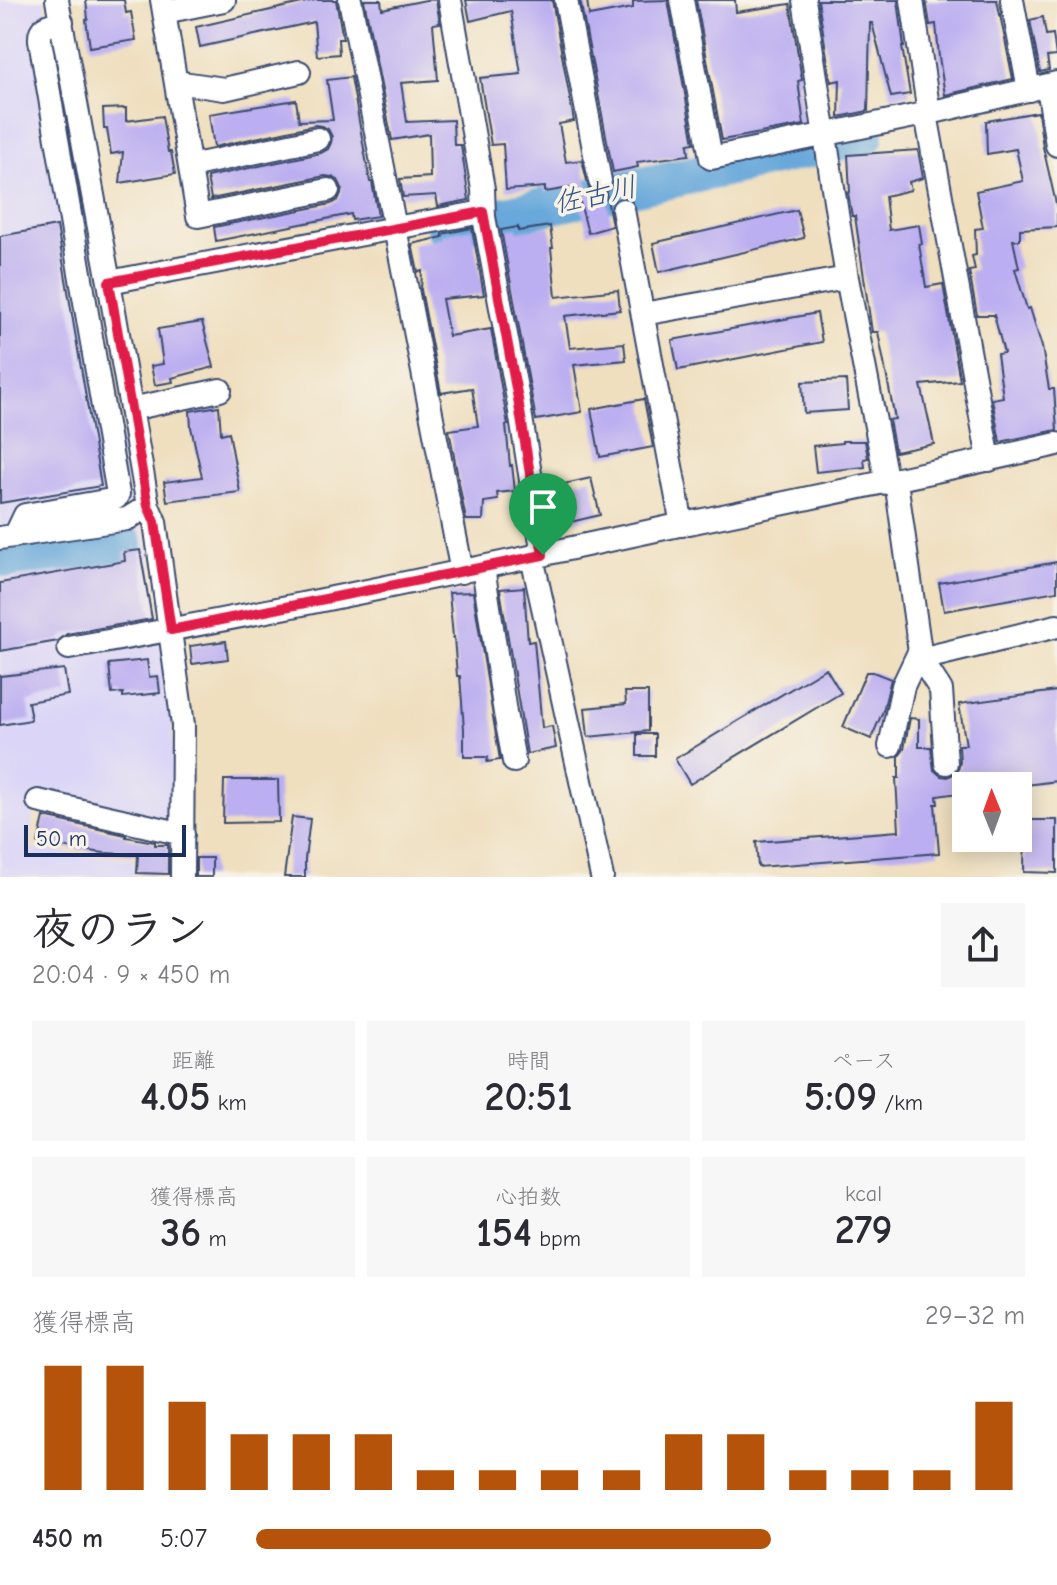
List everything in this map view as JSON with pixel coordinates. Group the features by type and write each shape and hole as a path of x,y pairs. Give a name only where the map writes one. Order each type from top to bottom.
{"street":[{"path":"224,0 163,6 198,216 328,190"},
{"path":"350,0 396,234 514,761"},
{"path":"450,0 483,189 484,218 518,399 538,556 602,877"},
{"path":"566,0 600,181"},
{"path":"682,0 711,158 826,143 1046,90"},
{"path":"804,0 847,278 891,482 921,654 941,690 946,763"},
{"path":"912,0 927,118 989,460"},
{"path":"1012,0 1046,90 1057,145"},
{"path":"59,11 148,506 155,522 171,630 183,725 182,877"},
{"path":"8,537 25,515 111,500 118,494 40,40 41,29 59,11"},
{"path":"176,82 224,89 299,72"},
{"path":"190,166 318,139"},
{"path":"623,210 682,525"},
{"path":"109,282 484,218"},
{"path":"643,314 847,278"},
{"path":"131,409 220,390"},
{"path":"69,648 538,556 1057,444"},
{"path":"8,537 127,519 148,506"},
{"path":"890,746 903,686 921,654 1057,626"},
{"path":"38,801 183,834"}],"shaded area":[{"path":"0,0 44,0 54,36 99,293 130,497 149,548 172,709 174,826 35,796 30,849 134,859 135,877 0,877"}],"building":[{"path":"86,0 124,0 126,13 131,12 136,40 90,47"},
{"path":"315,0 336,0 343,39 338,39 339,54 317,56 314,22 200,47 196,27"},
{"path":"364,0 381,0 382,9 436,0 440,23 433,24 438,80 401,83 407,122 453,120 454,145 461,145 469,200 438,206 436,195 403,197 400,179 430,177 429,134 392,140"},
{"path":"466,0 552,0 574,121 559,124 566,162 582,160 589,189 596,194 606,193 612,226 588,233 576,187 545,192 545,187 506,190 503,144 491,145 480,78 521,74 511,11 470,21"},
{"path":"580,0 587,0 589,16 633,8 633,1 668,0 694,143 688,144 689,155 637,162 638,167 613,172"},
{"path":"696,0 735,0 736,12 790,4 802,80 798,81 804,125 722,140"},
{"path":"818,0 898,0 910,94 891,97 870,23 868,111 839,117 840,80 831,82"},
{"path":"926,0 997,0 1013,79 945,95 936,24 930,25"},
{"path":"1043,17 1046,35 1053,34 1056,56 1047,57 1049,70 1040,72 1030,20"},
{"path":"351,77 378,216 352,220 351,214 216,241 214,227 331,204 338,200 342,188 338,180 325,176 211,199 207,177 321,153 328,149 332,137 328,129 315,125 214,147 209,114 296,100 299,121 333,120 327,80"},
{"path":"126,108 126,121 162,116 175,174 120,183 123,152 111,154 107,129 104,129 103,109"},
{"path":"1038,112 1057,208 1057,227 1020,229 1020,240 1013,240 1019,268 1015,269 1042,347 1049,389 1054,389 1057,430 1000,442 992,399 1003,397 997,354 1004,353 994,315 977,315 969,271 975,270 972,256 976,255 975,229 983,228 976,191 1023,181 1016,149 987,154 986,121"},
{"path":"918,150 923,178 909,182 911,190 885,196 889,230 919,225 926,287 943,284 960,381 921,385 934,444 895,452 889,420 895,419 878,332 872,332 855,216 852,216 848,193 848,155"},
{"path":"797,210 804,238 659,272 653,243"},
{"path":"57,226 101,486 0,503 0,236"},
{"path":"550,226 556,297 618,290 620,310 565,316 570,348 624,343 626,360 574,365 582,412 536,420 501,230"},
{"path":"472,228 484,295 442,299 449,336 491,329 508,425 515,491 497,493 498,500 484,502 483,520 466,520 449,430 478,426 472,388 441,393 421,290 422,271 418,272 412,244"},
{"path":"817,313 822,342 678,370 672,340"},
{"path":"202,322 214,367 155,385 151,366 163,364 158,329"},
{"path":"846,380 848,410 804,413 802,382"},
{"path":"644,399 653,447 600,457 591,409"},
{"path":"219,406 221,434 229,432 240,492 167,501 164,482 202,477 190,411"},
{"path":"865,441 868,458 864,459 865,467 816,472 813,446"},
{"path":"591,478 600,515 554,526 546,488"},
{"path":"140,550 152,619 67,634 58,641 0,651 0,583 125,561 124,552"},
{"path":"1057,562 1057,591 944,611 939,583"},
{"path":"524,587 528,642 534,641 542,728 552,726 556,748 527,754 500,589"},
{"path":"473,592 500,760 487,762 488,757 464,757 460,676 457,676 449,593"},
{"path":"226,641 228,659 192,664 190,646"},
{"path":"147,660 149,677 158,676 160,693 123,697 123,693 112,694 109,664"},
{"path":"826,668 841,693 690,784 675,759"},
{"path":"64,669 68,695 28,702 31,720 0,725 0,676"},
{"path":"866,672 891,679 883,711 871,739 843,727"},
{"path":"1057,691 1057,781 1032,784 1032,772 956,772 960,762 959,745 966,745 959,704"},
{"path":"625,692 648,692 648,731 588,737 585,708 626,704"},
{"path":"910,718 919,719 919,747 931,747 934,770 948,777 952,775 952,794 937,796 938,804 935,804 939,853 758,867 756,842 899,831 896,778 899,778 899,756 904,749"},
{"path":"637,734 655,734 655,756 637,756"},
{"path":"224,780 278,780 279,822 223,823"},
{"path":"44,817 155,842 155,845 168,845 168,874 137,873 138,855 38,843"},
{"path":"292,817 310,819 305,877 284,877"},
{"path":"1032,820 1057,820 1057,873 1024,872 1024,852 1032,852"},
{"path":"196,858 212,858 212,877 196,877"}],"waterway":[{"name":"佐古川","path":"445,228 865,136"},
{"name":"佐古川","path":"10,559 124,544"}],"route":[{"path":"483,212 543,555 171,630 155,522 148,506 109,282 483,212"}]}
